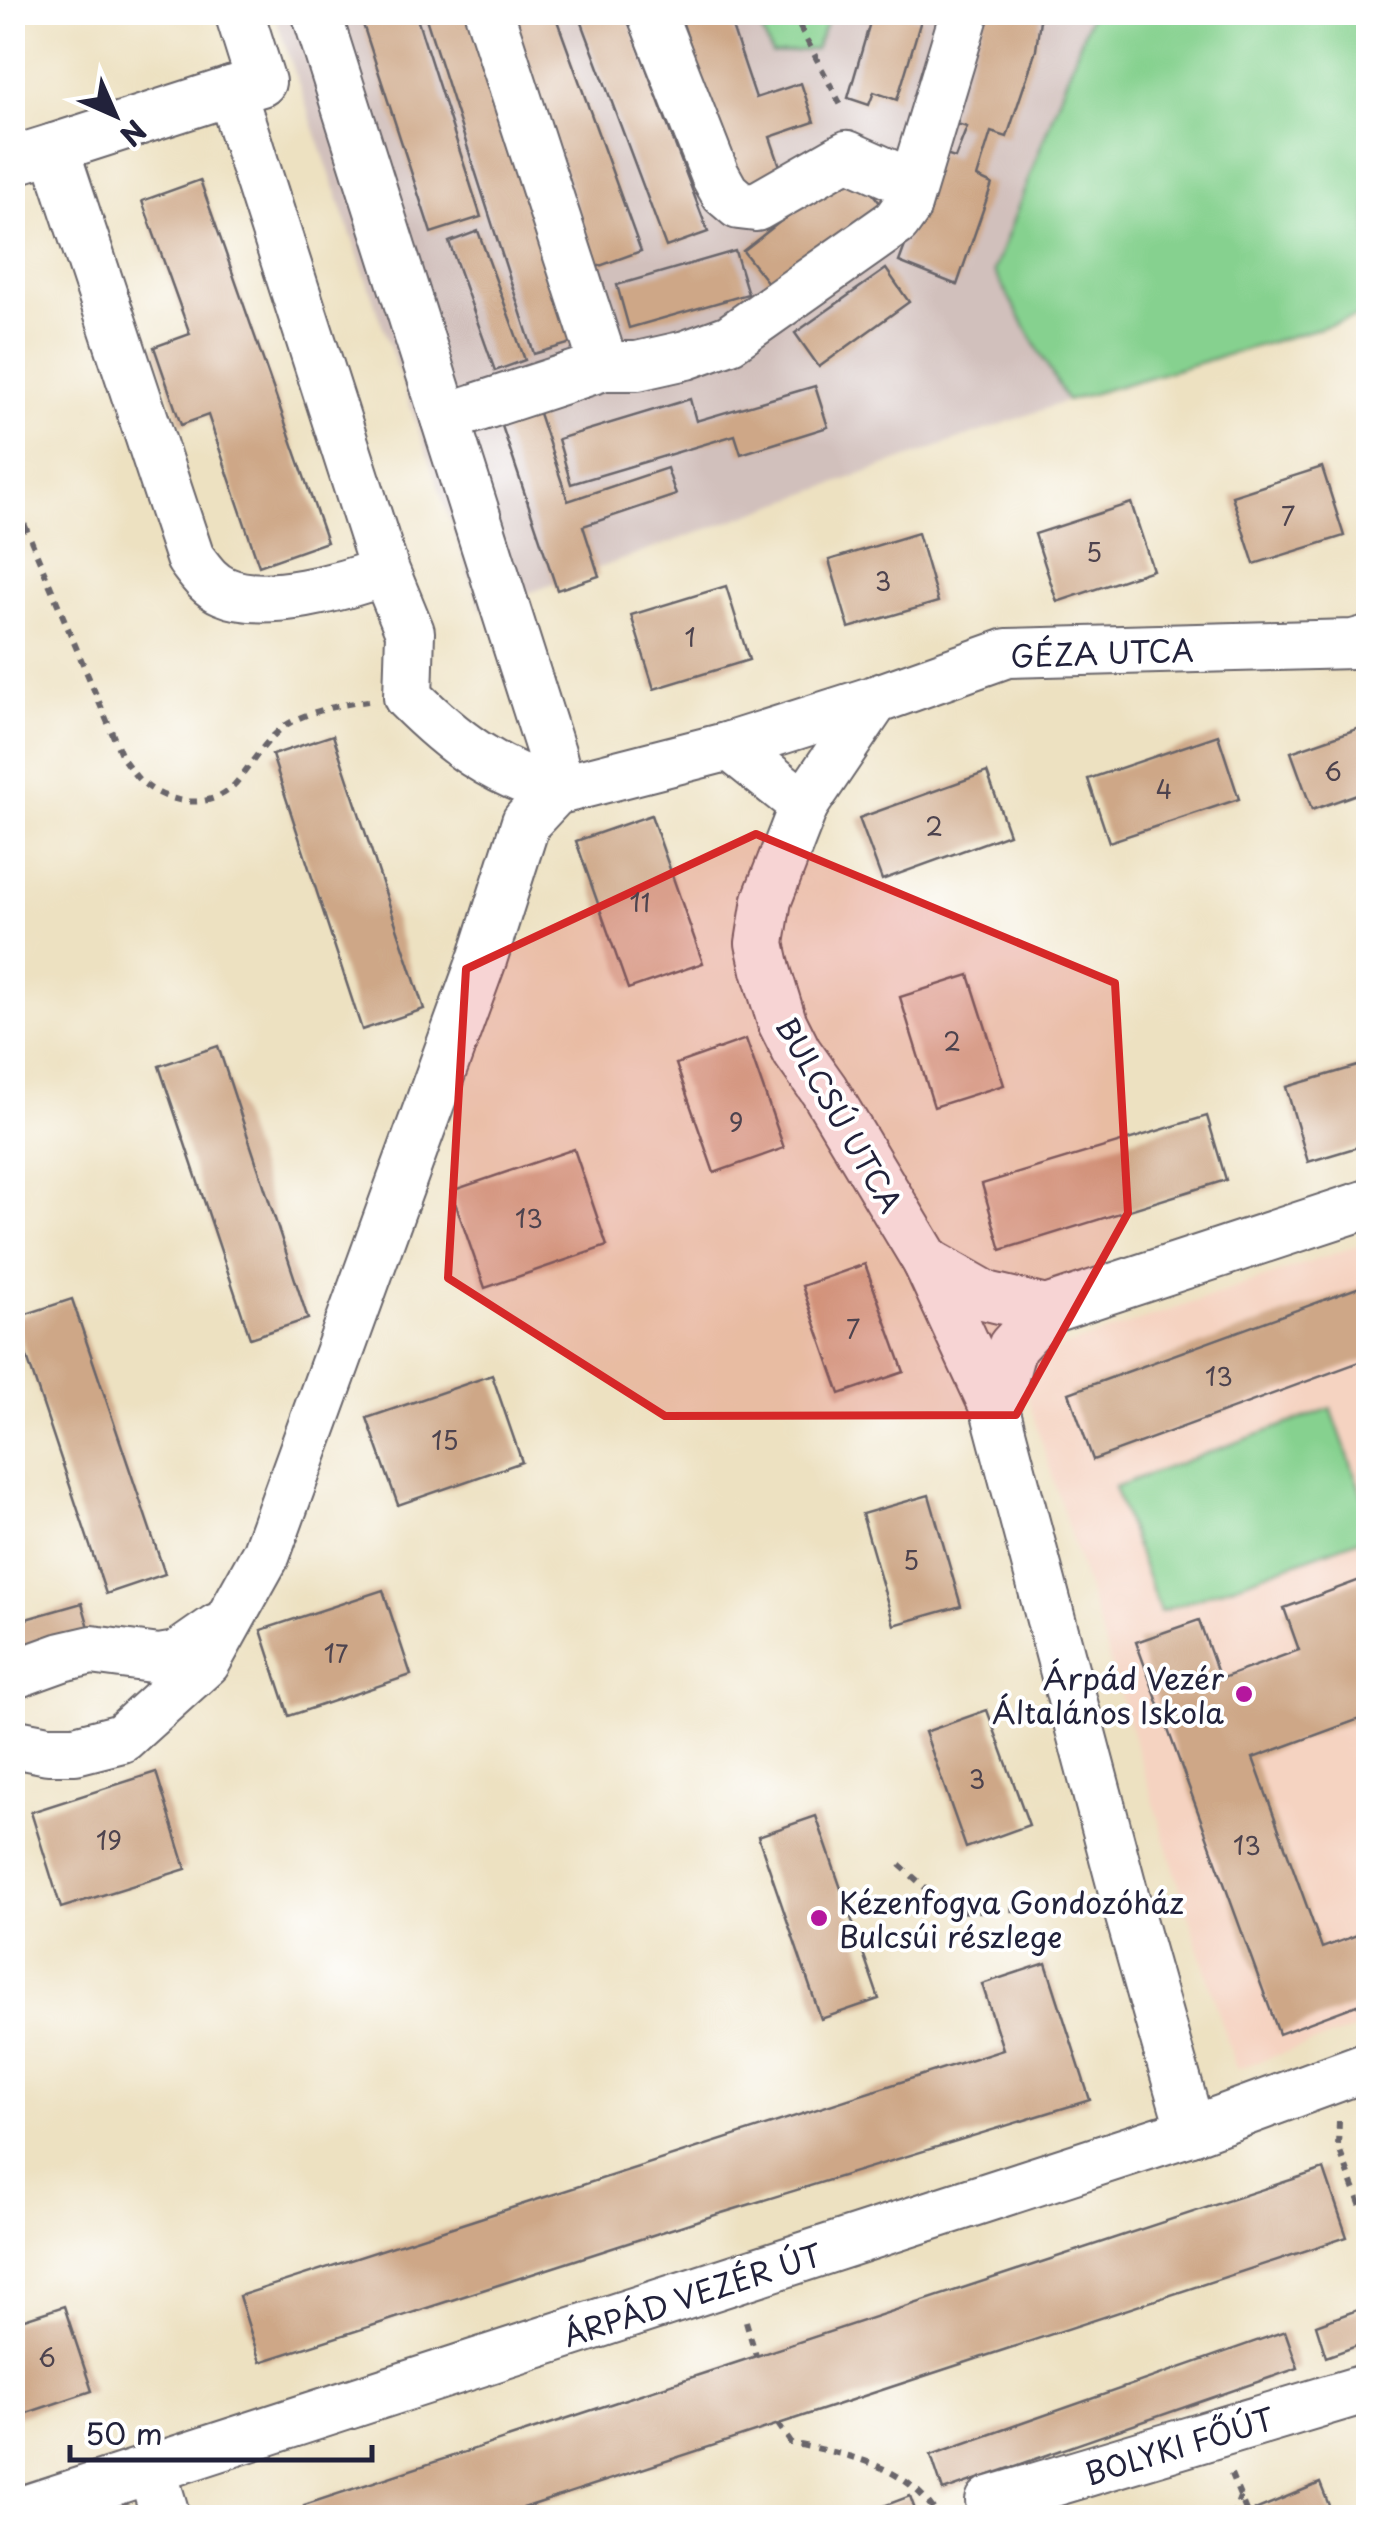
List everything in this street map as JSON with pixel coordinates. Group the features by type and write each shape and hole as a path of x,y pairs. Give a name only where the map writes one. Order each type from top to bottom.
{"street":[{"path":"239,12 261,82 33,154 190,558 204,578 226,592 268,596 347,586 385,571"},
{"path":"316,12 551,752 555,791"},
{"path":"489,12 604,366"},
{"path":"446,418 604,366 653,363 730,339 896,222 906,208 892,175 847,155 756,207 739,205 725,193 714,175 651,12"},
{"path":"892,175 965,12"},
{"path":"231,91 385,571 410,632 408,697 445,735 478,759 555,791"},
{"name":"GÉZA UTCA","path":"730,746 875,700 1007,652 1352,644 1368,640"},
{"name":"BULCSÚ UTCA","path":"875,700 804,805 766,900 760,943 782,1022 797,1052 824,1090 926,1262 996,1410 1127,1906 1192,2131"},
{"path":"12,1744 75,1750 122,1738 206,1662 232,1617 266,1554 482,957 526,822 555,791 730,746 804,805"},
{"path":"996,1410 1012,1347 1046,1310 1368,1204"},
{"path":"926,1262 987,1296 1046,1310"},
{"path":"12,1675 62,1656 92,1650 158,1660 177,1656 232,1617"},
{"name":"ÁRPÁD VEZÉR ÚT","path":"12,2514 1192,2131 1368,2066"},
{"name":"BOLYKI FŐÚT","path":"990,2501 1368,2388"},
{"path":"152,2471 166,2518"}],"path":[{"path":"792,12 892,175"},
{"path":"12,495 123,759 143,783 188,803 206,801 232,788 266,742 287,724 352,703 408,697"},
{"path":"900,1865 952,1911 1127,1906"},
{"path":"1338,2120 1338,2146 1368,2225"},
{"path":"744,2315 756,2356"},
{"path":"778,2424 790,2443 858,2457 896,2473 928,2498 939,2518"},
{"path":"1232,2518 1240,2496 1249,2518"}],"highlighted area":[{"path":"756,834 1115,983 1128,1213 1016,1415 665,1416 448,1278 466,969"}],"shaded area":[{"path":"274,13 754,13 772,54 815,49 831,13 1091,13 994,271 1067,401 481,610"},
{"name":"Árpád Vezér Általános Iskola","path":"1368,1242 1368,2025 1236,2069 1017,1363"}],"green space":[{"path":"754,13 831,13 815,49 772,54"},
{"path":"1091,13 1368,13 1368,314 1067,401 994,271"},
{"path":"1331,1408 1368,1511 1368,1536 1160,1612 1114,1487"}],"building":[{"path":"359,12 415,12 481,217 431,233"},
{"path":"424,12 468,12 575,342 534,354"},
{"path":"511,12 554,12 641,251 597,267"},
{"path":"578,12 625,12 708,232 666,247"},
{"path":"679,12 727,12 756,98 801,83 814,122 770,137 782,172 738,186"},
{"path":"873,12 898,12 921,20 897,100 874,92 869,105 848,98"},
{"path":"987,12 1041,12 1036,50 1007,137 991,132 977,177 992,184 957,285 899,262 939,153 955,158 967,127 951,122"},
{"path":"851,166 880,203 772,288 743,251"},
{"path":"200,180 327,542 259,566 208,415 181,425 154,347 190,334 142,201"},
{"path":"478,231 525,360 495,371 449,242"},
{"path":"735,251 748,294 629,328 617,285"},
{"path":"886,269 909,302 819,367 795,333"},
{"path":"815,386 828,427 741,454 735,435 571,484 558,439 690,399 696,421"},
{"path":"536,404 568,501 667,468 676,495 583,526 599,576 557,590 499,417"},
{"path":"1322,467 1344,536 1254,564 1232,496"},
{"path":"1131,503 1153,570 1057,602 1035,534"},
{"path":"918,533 938,602 849,628 829,560"},
{"path":"726,586 749,660 654,689 631,615"},
{"path":"1368,725 1368,790 1312,810 1291,752"},
{"path":"333,735 424,1009 362,1030 272,755"},
{"path":"1218,735 1239,799 1109,842 1088,779"},
{"path":"987,772 1009,834 882,880 859,818"},
{"path":"651,815 703,963 628,989 576,841"},
{"path":"969,975 1004,1085 934,1107 900,997"},
{"path":"746,1039 784,1148 714,1173 676,1064"},
{"path":"218,1046 308,1319 250,1338 159,1066"},
{"path":"1368,1063 1368,1144 1308,1162 1286,1087"},
{"path":"1207,1116 1226,1180 1001,1250 982,1184"},
{"path":"574,1149 607,1246 485,1288 451,1191"},
{"path":"865,1264 904,1372 840,1394 802,1286"},
{"path":"1368,1284 1368,1359 1093,1460 1069,1393"},
{"path":"72,1299 165,1574 106,1594 14,1318"},
{"path":"492,1375 522,1462 398,1505 367,1418"},
{"path":"929,1495 961,1606 894,1625 862,1514"},
{"name":"Árpád Vezér Általános Iskola","path":"1368,1577 1368,1716 1253,1758 1322,1948 1368,1931 1368,2001 1279,2034 1136,1642 1199,1620 1220,1679 1299,1650 1284,1608"},
{"path":"383,1590 411,1675 289,1716 261,1630"},
{"path":"82,1603 90,1631 12,1654 12,1623"},
{"path":"987,1710 1029,1825 966,1848 925,1732"},
{"path":"156,1772 186,1869 61,1908 31,1812"},
{"name":"Kézenfogva Gondozóház Bulcsúi részlege","path":"816,1816 879,1999 821,2019 758,1836"},
{"path":"1046,1963 1090,2100 699,2220 260,2362 239,2296 1003,2049 982,1984"},
{"path":"1324,2169 1347,2237 493,2518 308,2518 304,2505"},
{"path":"64,2306 92,2391 12,2418 12,2323"},
{"path":"1368,2306 1368,2342 1326,2357 1316,2325"},
{"path":"1285,2331 1298,2368 943,2491 931,2455"},
{"path":"1320,2483 1334,2518 1258,2518 1255,2510"},
{"path":"910,2496 918,2518 854,2518 854,2517"}],"place":[{"name":"Árpád Vezér Általános Iskola","path":"1244,1694"},
{"name":"Kézenfogva Gondozóház Bulcsúi részlege","path":"819,1918"}]}
